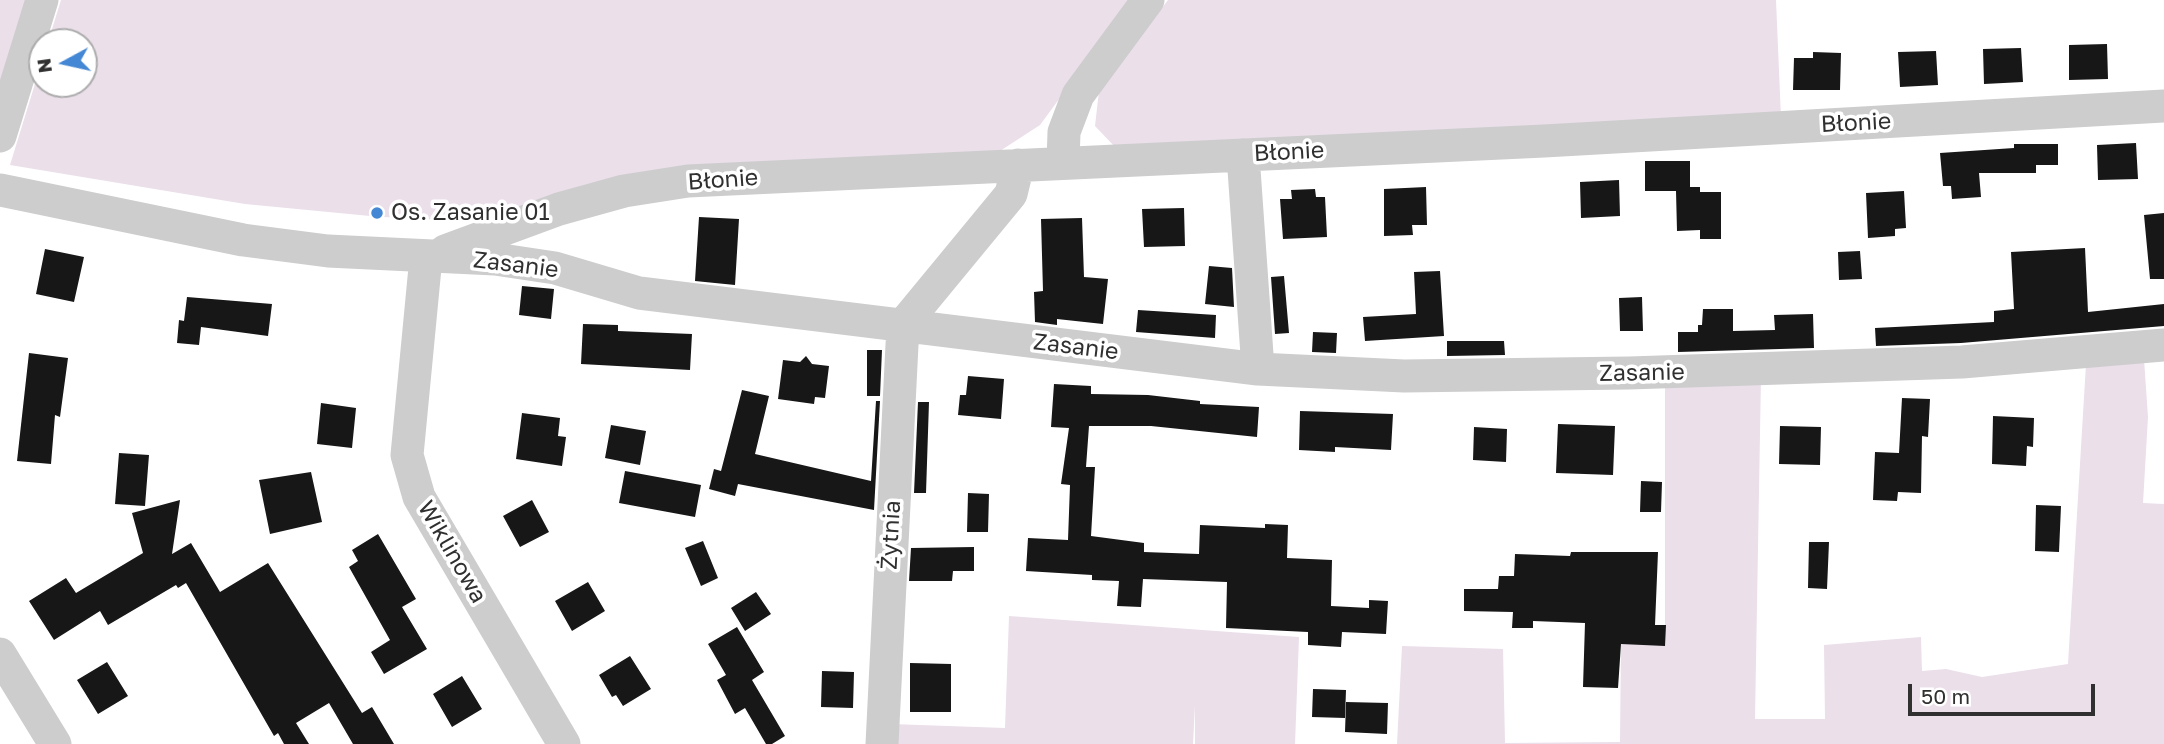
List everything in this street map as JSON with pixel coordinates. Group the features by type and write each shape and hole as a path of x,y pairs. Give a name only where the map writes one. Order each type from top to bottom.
{"street":[{"path":"0,136 42,0"},
{"path":"1063,163 1064,132 1078,95 1148,0"},
{"name":"Błonie","path":"426,257 559,209 624,191 688,181 1243,155 2164,106"},
{"path":"1243,155 1258,369"},
{"path":"903,325 1011,194 1018,165"},
{"name":"Zasanie","path":"1,198 243,240 328,251 495,259 555,268 639,293 1258,369 1404,376 1629,373 1962,362 2164,345"},
{"name":"Wiklinowa","path":"426,257 407,455 419,497 564,744"},
{"name":"Żytnia","path":"882,744 903,325"},
{"path":"0,654 54,744"}],"shaded area":[{"path":"0,0 34,0 0,111"},
{"path":"61,0 1132,0 1040,125 1000,151 668,173 584,185 480,222 384,217 384,209 370,208 370,216 245,204 10,165 31,98 98,98 98,28 52,28"},
{"path":"1168,0 1776,0 1781,118 1116,148 1095,126 1099,91"},
{"path":"2144,359 2148,417 2143,503 2164,504 2164,744 1397,744 1402,646 1503,649 1505,743 1620,742 1621,643 1665,645 1665,381 1761,376 1755,719 1825,719 1824,645 1921,637 1922,671 1946,669 1982,677 2068,664 2086,364"},
{"path":"1009,616 1299,637 1295,744 1195,744 1195,705 1193,744 890,744 891,724 1005,728"}],"building":[{"path":"2107,44 2108,79 2069,80 2069,45"},
{"path":"2021,48 2023,82 1984,84 1983,49"},
{"path":"1936,51 1938,85 1900,87 1898,52"},
{"path":"1813,52 1841,53 1840,90 1793,90 1794,58 1813,58"},
{"path":"2136,143 2138,179 2098,180 2097,145"},
{"path":"2014,144 2058,144 2058,165 2036,165 2036,173 1979,173 1981,197 1952,199 1951,186 1943,186 1940,153 2014,148"},
{"path":"1645,161 1690,161 1690,187 1700,187 1700,192 1721,192 1721,239 1700,239 1700,230 1677,231 1676,191 1645,191"},
{"path":"1619,180 1620,216 1581,218 1580,182"},
{"path":"1426,187 1427,225 1412,225 1413,235 1384,236 1384,189"},
{"path":"1315,189 1316,197 1325,197 1327,237 1283,239 1280,199 1292,199 1291,190"},
{"path":"1904,191 1906,228 1895,229 1895,236 1868,238 1866,193"},
{"path":"1184,208 1185,246 1144,247 1142,209"},
{"path":"2164,213 2164,279 2150,279 2144,215"},
{"path":"699,217 739,219 735,285 695,281"},
{"path":"1082,218 1084,277 1108,279 1103,324 1057,319 1057,325 1035,322 1034,292 1043,291 1041,219"},
{"path":"2085,248 2088,312 2164,304 2164,326 1961,343 1876,346 1875,328 1994,322 1994,311 2014,309 2011,252"},
{"path":"45,249 84,257 74,302 36,294"},
{"path":"1860,251 1862,279 1839,280 1838,252"},
{"path":"1209,266 1232,268 1234,307 1205,304"},
{"path":"1440,271 1444,336 1365,341 1363,317 1416,314 1414,272"},
{"path":"1284,276 1289,333 1275,334 1271,277"},
{"path":"522,286 554,289 551,319 519,315"},
{"path":"187,297 272,304 268,336 201,327 199,345 177,343 179,320 184,321"},
{"path":"1642,297 1643,331 1620,331 1619,298"},
{"path":"1703,309 1733,309 1733,331 1775,330 1774,315 1813,314 1814,348 1678,352 1678,332 1698,332 1698,325 1702,325"},
{"path":"1138,310 1216,315 1215,338 1136,332"},
{"path":"583,324 618,325 618,331 692,334 690,370 581,364"},
{"path":"1313,332 1337,333 1336,353 1312,352"},
{"path":"1447,341 1504,341 1505,355 1447,356"},
{"path":"867,350 882,350 880,396 867,396"},
{"path":"29,353 68,358 60,417 55,415 51,464 17,461"},
{"path":"806,356 812,364 829,366 825,398 815,397 814,404 778,399 783,360 800,362"},
{"path":"968,376 1004,379 1001,419 958,415 960,395 966,395"},
{"path":"1054,384 1091,386 1091,394 1148,395 1200,401 1200,404 1259,407 1257,437 1151,426 1089,426 1086,467 1095,467 1091,536 1144,543 1144,552 1199,554 1200,525 1265,528 1265,524 1288,525 1287,558 1332,560 1331,606 1369,608 1369,600 1388,601 1386,634 1342,632 1341,647 1308,645 1308,632 1226,628 1227,582 1143,579 1141,607 1117,606 1119,581 1092,580 1092,575 1026,571 1028,538 1068,540 1070,485 1061,484 1069,428 1051,427"},
{"path":"742,390 769,396 755,454 871,481 876,401 880,401 874,510 738,484 735,496 709,489 714,469 721,471"},
{"path":"1902,398 1930,399 1928,437 1922,436 1921,493 1898,492 1897,501 1873,500 1875,452 1899,453"},
{"path":"918,402 929,402 926,493 914,493"},
{"path":"321,403 356,408 352,448 317,444"},
{"path":"1300,411 1393,414 1391,450 1335,447 1335,452 1299,450"},
{"path":"522,413 560,418 558,436 566,437 562,466 516,459"},
{"path":"1993,416 2034,418 2033,447 2027,446 2026,466 1992,464"},
{"path":"1558,424 1615,426 1613,475 1556,473"},
{"path":"611,425 646,431 640,465 605,458"},
{"path":"1780,426 1821,427 1820,465 1779,464"},
{"path":"1474,427 1507,429 1506,462 1473,460"},
{"path":"119,453 149,455 145,506 115,504"},
{"path":"625,471 701,485 695,517 619,503"},
{"path":"311,472 322,522 270,534 259,480"},
{"path":"1641,481 1662,482 1661,512 1640,512"},
{"path":"968,493 989,494 988,532 967,532"},
{"path":"180,500 172,554 191,543 220,592 268,563 362,713 372,707 394,744 353,744 329,703 296,723 309,744 284,744 278,733 274,736 186,583 178,588 176,585 108,625 100,611 54,640 29,601 66,578 76,593 143,553 132,513"},
{"path":"532,500 549,532 520,547 503,516"},
{"path":"2036,505 2061,506 2059,552 2035,551"},
{"path":"378,534 416,599 402,607 427,649 384,674 371,652 390,640 349,567 358,561 352,550"},
{"path":"703,541 718,578 701,586 685,548"},
{"path":"1809,542 1829,542 1827,589 1808,588"},
{"path":"974,547 974,571 953,571 952,581 909,581 911,548"},
{"path":"1571,552 1658,552 1655,625 1666,625 1665,646 1621,644 1618,688 1583,687 1585,623 1533,621 1533,628 1512,628 1513,612 1464,611 1464,589 1498,589 1499,576 1514,576 1515,554 1570,556"},
{"path":"588,582 605,611 572,631 555,601"},
{"path":"756,592 771,614 745,631 731,608"},
{"path":"737,627 764,672 752,680 785,736 772,744 766,744 745,708 735,714 717,680 726,675 708,644"},
{"path":"630,656 651,689 623,706 616,695 612,697 599,675"},
{"path":"107,662 128,696 98,714 77,680"},
{"path":"910,663 951,664 951,712 910,712"},
{"path":"822,671 854,672 853,708 821,707"},
{"path":"462,676 482,709 452,727 433,694"},
{"path":"1313,689 1346,690 1345,718 1312,717"},
{"path":"1346,702 1388,703 1387,734 1345,732"}],"place":[{"name":"Os. Zasanie 01","path":"377,213"}]}
